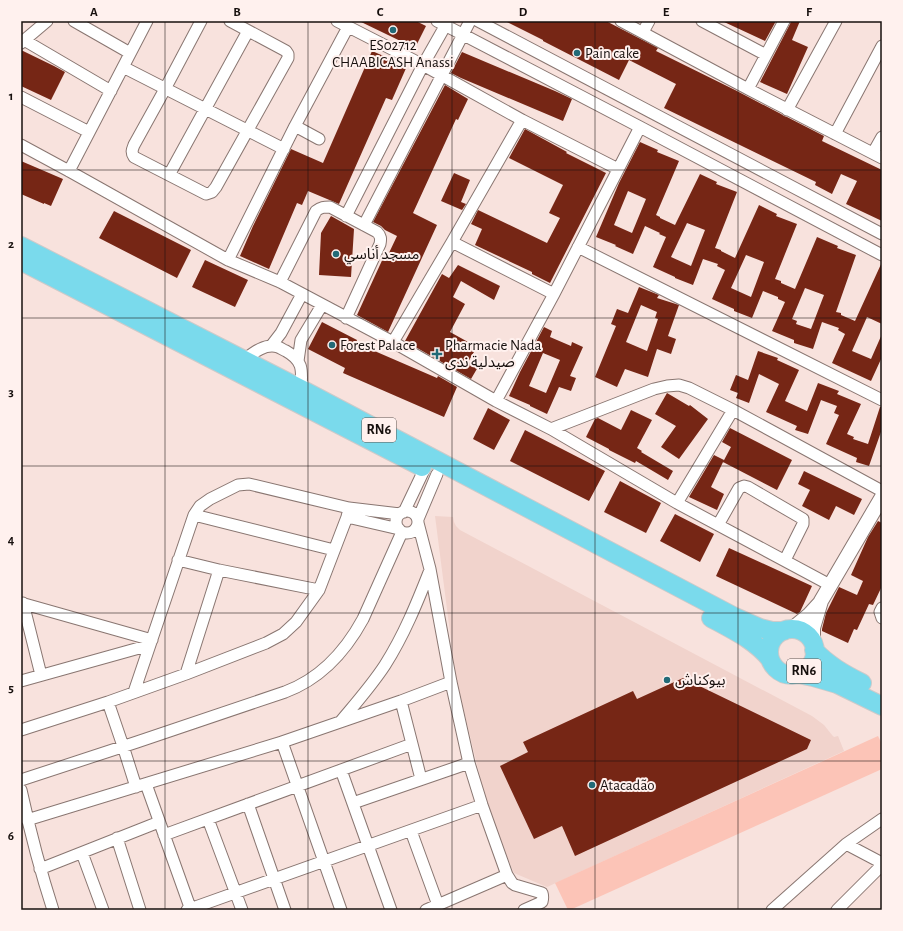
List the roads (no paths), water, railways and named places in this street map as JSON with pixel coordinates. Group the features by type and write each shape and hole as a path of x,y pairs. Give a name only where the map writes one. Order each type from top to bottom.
{"highway":[{"name":"RN6","path":"21,246 301,389 735,617 760,628 772,631 797,630 806,635 822,659 843,674 882,694"},
{"name":"RN6","path":"21,261 431,471 730,629 755,644 770,659"},
{"name":"RN6","path":"788,630 779,633 771,642 768,653 772,664 776,669 788,675 798,674 813,676 837,684 882,706"},
{"name":"RN6","path":"798,674 803,672 811,665 813,660 813,646"}],"street":[{"path":"47,21 23,41 111,91"},
{"path":"74,21 130,53"},
{"path":"69,171 147,21"},
{"path":"201,21 134,145 132,154 134,157 206,194 212,192 288,58 286,51 230,21"},
{"path":"336,21 423,65 522,120 618,169"},
{"path":"364,225 470,21"},
{"path":"478,21 882,234"},
{"path":"621,21 787,110 877,155 882,136"},
{"path":"643,32 649,21"},
{"path":"702,21 766,55"},
{"path":"748,89 784,21"},
{"path":"787,110 836,21"},
{"path":"346,216 444,23 462,35 882,255"},
{"path":"228,260 295,126 348,27"},
{"path":"169,175 248,31"},
{"path":"834,134 882,46"},
{"path":"123,67 284,149"},
{"path":"21,97 89,132"},
{"path":"393,342 522,120"},
{"path":"295,126 319,139"},
{"path":"496,401 554,294 640,127"},
{"path":"21,145 228,260 280,282 393,342 496,401 551,429 678,503 830,585"},
{"path":"280,282 316,211 320,208 330,207 377,232 380,235 380,244 346,318"},
{"path":"452,242 554,294"},
{"path":"578,247 882,400"},
{"path":"271,346 282,333 302,294"},
{"path":"298,361 301,340 322,305"},
{"path":"244,360 257,350 271,346 278,347 292,354 298,361 302,373 301,389"},
{"path":"551,429 654,389 667,386 679,386 689,388 732,410 882,491"},
{"path":"678,503 732,410"},
{"path":"400,531 396,526 397,517 402,513 431,471"},
{"path":"134,692 194,515 197,509 204,502 243,484 255,485 348,512 400,531 410,533 417,527 431,471"},
{"path":"718,525 739,488 744,486 748,487 804,519 785,560"},
{"path":"788,630 809,615 821,601 878,512 882,497"},
{"path":"348,512 402,513 408,511 416,515 430,569 451,682 469,763 482,805 507,875 512,883 542,893 543,896 542,902 524,910"},
{"path":"21,730 108,702 186,674 266,643 283,634 296,622 319,590 348,512"},
{"path":"194,515 334,550"},
{"path":"21,780 296,688 317,675 336,659 358,630 400,531"},
{"path":"178,560 219,570 319,590"},
{"path":"340,722 364,695 385,666 403,635 418,603 430,569"},
{"path":"186,674 219,570"},
{"path":"813,646 813,628 821,601"},
{"path":"22,603 151,642"},
{"path":"22,603 41,675"},
{"path":"882,608 880,612 882,618"},
{"path":"21,681 151,642"},
{"path":"27,820 282,742 451,682"},
{"path":"401,701 421,779"},
{"path":"108,702 124,746 159,822 189,910 482,805"},
{"path":"282,742 340,910"},
{"path":"164,835 412,744"},
{"path":"353,803 469,763"},
{"path":"341,770 391,910"},
{"path":"21,790 27,820 53,910"},
{"path":"248,804 284,910"},
{"path":"208,819 242,910"},
{"path":"772,910 846,844 882,819"},
{"path":"40,868 159,822"},
{"path":"411,830 438,905"},
{"path":"117,838 140,910"},
{"path":"837,910 882,864 846,844"},
{"path":"82,853 103,910"},
{"path":"426,910 507,875"}],"place":[{"name":"ES02712 CHAABICASH Anassi","path":"393,30"},
{"name":"Pain cake","path":"577,53"},
{"name":"مسجد أناسي","path":"336,254"},
{"name":"Forest Palace","path":"332,345"},
{"name":"Pharmacie Nada صيدلية ندى","path":"437,354"},
{"name":"بيوكناش","path":"667,680"},
{"name":"Atacadão","path":"592,785"}]}
